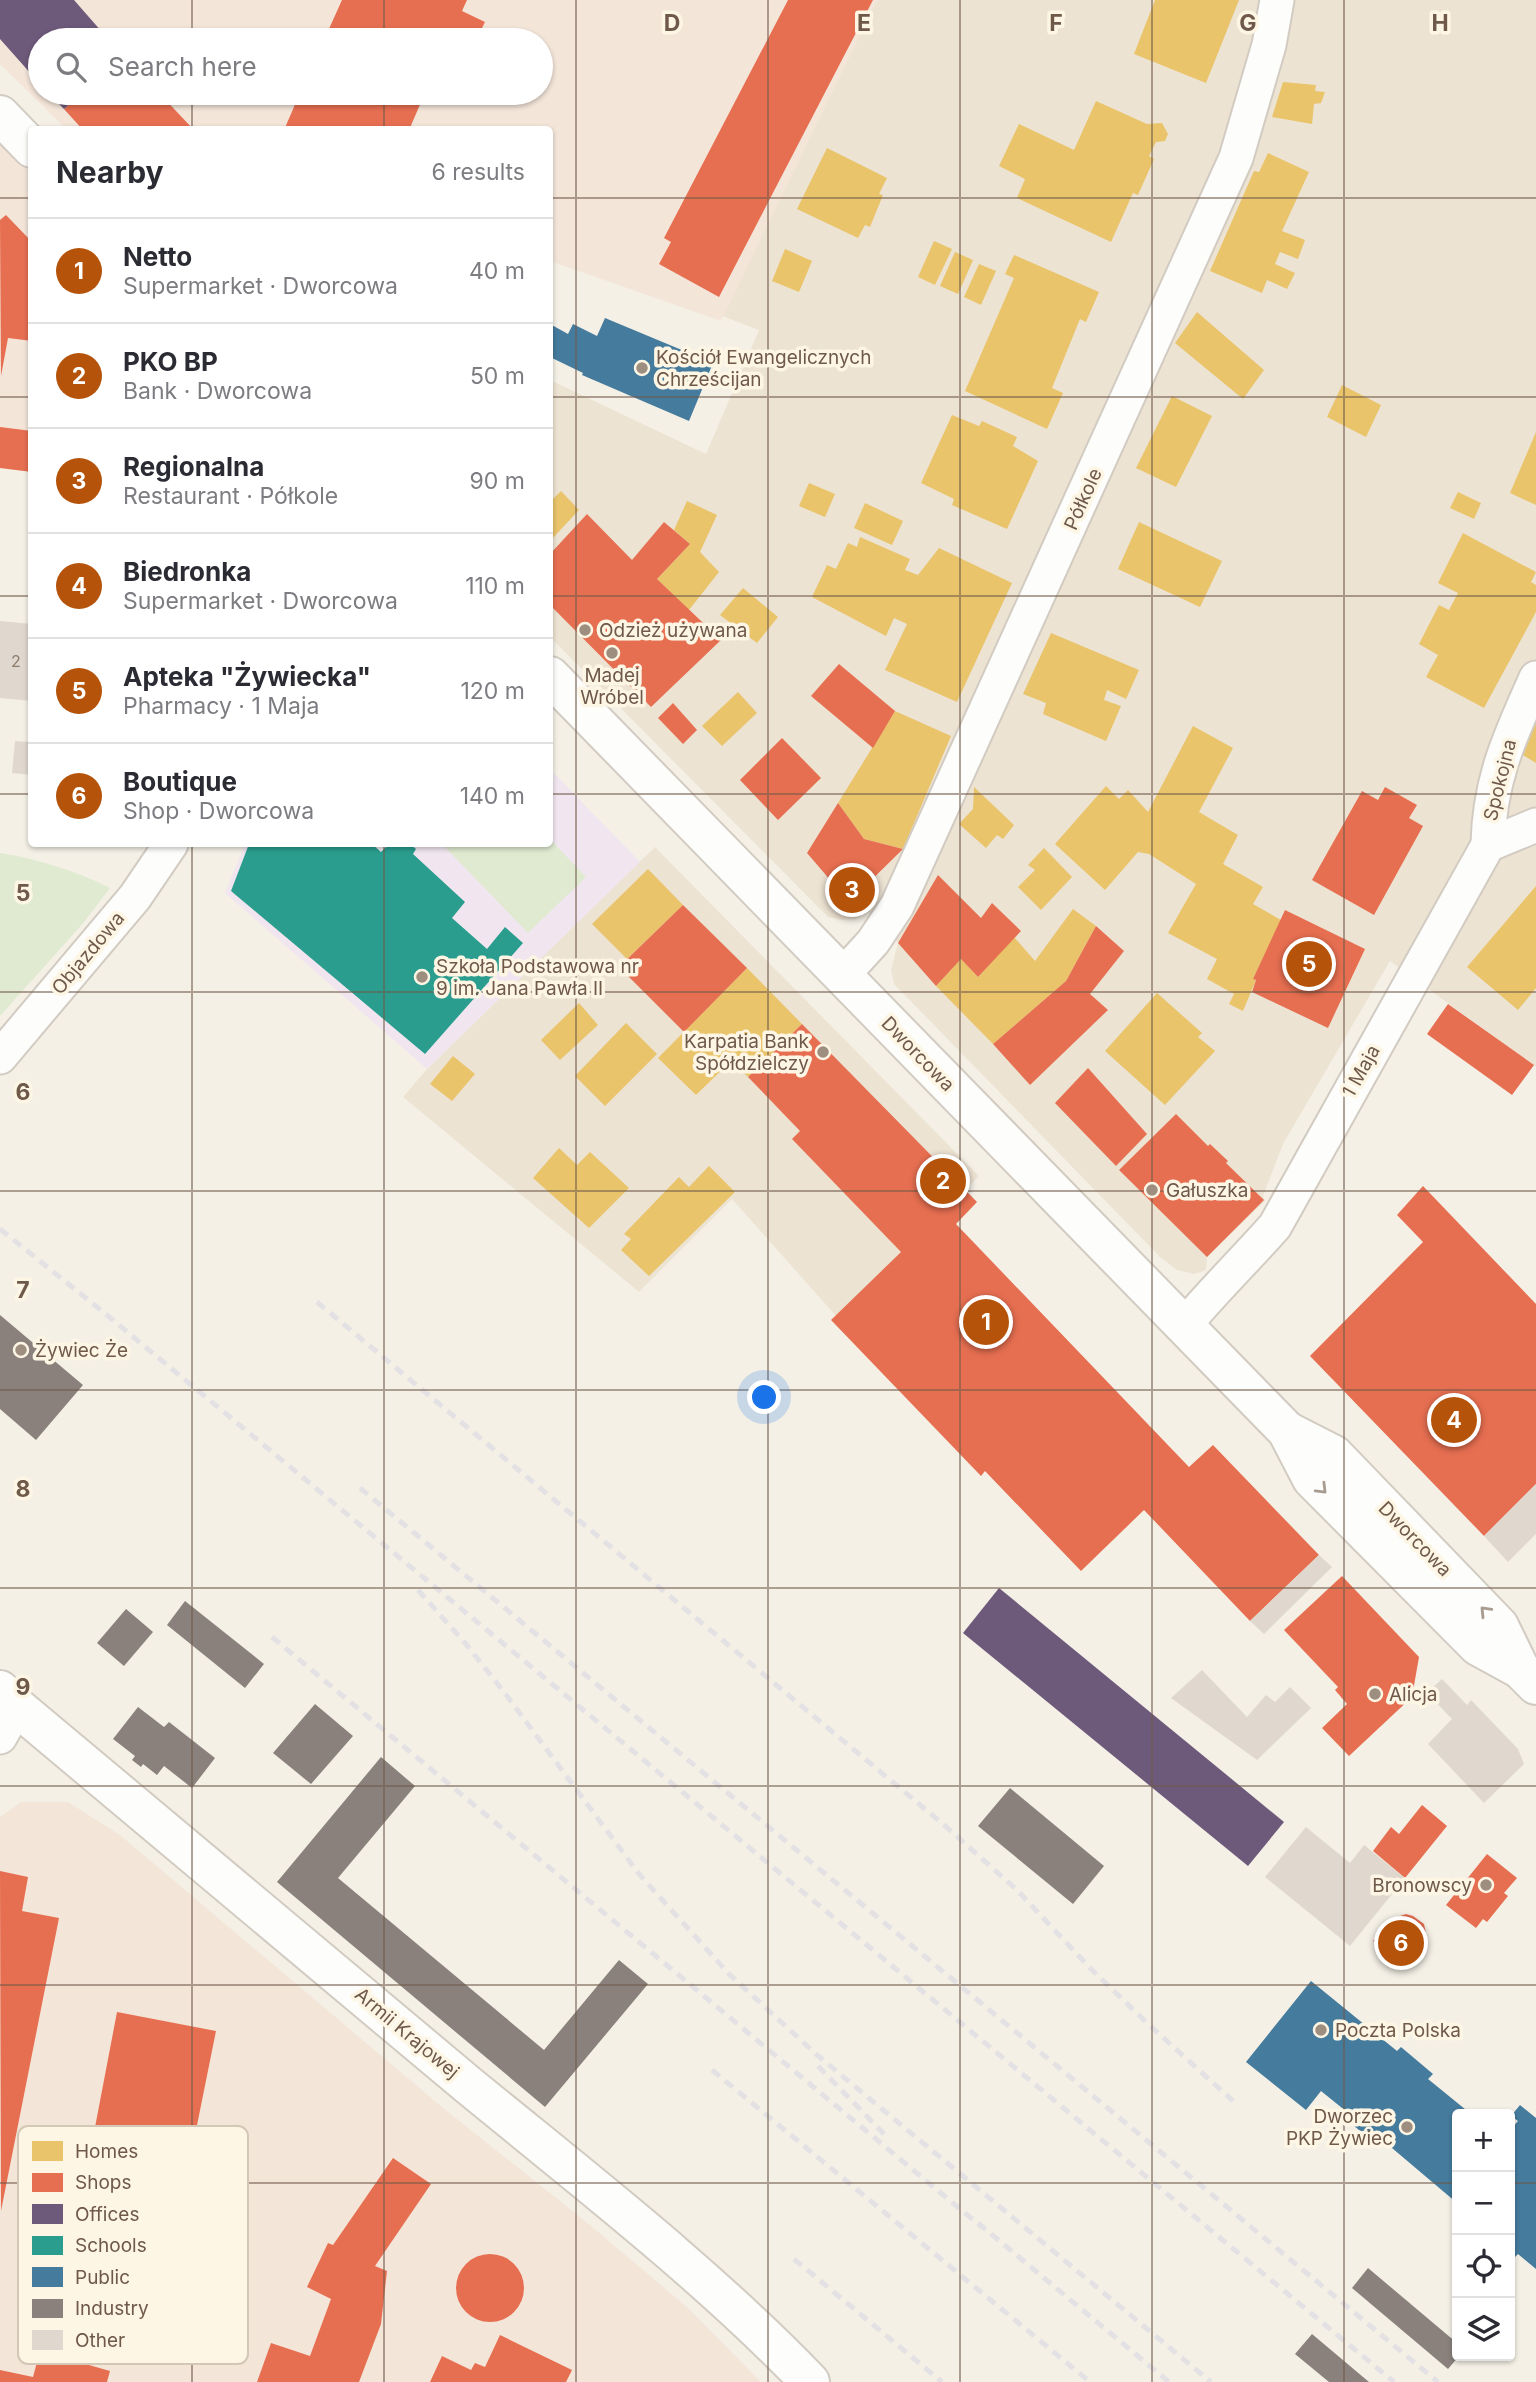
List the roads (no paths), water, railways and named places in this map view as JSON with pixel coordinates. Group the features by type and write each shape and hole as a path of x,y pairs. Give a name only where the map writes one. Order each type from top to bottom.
{"street":[{"name":"Półkole","path":"842,976 873,942 897,906 1236,158 1269,45 1277,0"},
{"path":"0,115 28,144"},
{"name":"Spokojna","path":"1488,845 1489,811 1505,746 1536,678"},
{"name":"Dworcowa","path":"553,679 1287,1431 1312,1479 1478,1646 1528,1677"},
{"path":"1488,845 1536,825"},
{"name":"1 Maja","path":"1184,1326 1217,1286 1231,1275 1275,1226 1488,845"},
{"name":"Objazdowa","path":"0,1058 135,897 169,847"},
{"name":"Armii Krajowej","path":"6,1711 692,2270 761,2331 810,2382"}],"railway":[{"path":"0,1229 1394,2382"},
{"path":"317,1302 943,1824 1017,1890 1091,1969 1233,2101"},
{"path":"360,1488 1438,2382"},
{"path":"418,1590 504,1692 639,1874 729,1974 817,2055 1211,2382"},
{"path":"272,1637 983,2228"},
{"path":"818,2066 884,2134"},
{"path":"712,2070 1090,2382"},
{"path":"978,2223 1169,2382"},
{"path":"794,2259 942,2382"}],"place":[{"name":"Kościół Ewangelicznych Chrześcijan","path":"642,368"},
{"name":"Odzież używana","path":"585,630"},
{"name":"Madej Wróbel","path":"612,653"},
{"name":"Regionalna","path":"852,890"},
{"name":"Apteka \"Żywiecka\"","path":"1309,964"},
{"name":"Szkoła Podstawowa nr 9 im. Jana Pawła II","path":"422,977"},
{"name":"Karpatia Bank Spółdzielczy","path":"823,1052"},
{"name":"PKO BP","path":"943,1181"},
{"name":"Gałuszka","path":"1152,1190"},
{"name":"Netto","path":"986,1322"},
{"name":"Żywiec Że","path":"21,1350"},
{"name":"Biedronka","path":"1454,1420"},
{"name":"Alicja","path":"1375,1694"},
{"name":"Bronowscy","path":"1486,1885"},
{"name":"Boutique","path":"1401,1943"},
{"name":"Poczta Polska","path":"1321,2030"},
{"name":"Dworzec PKP Żywiec","path":"1407,2127"}]}
